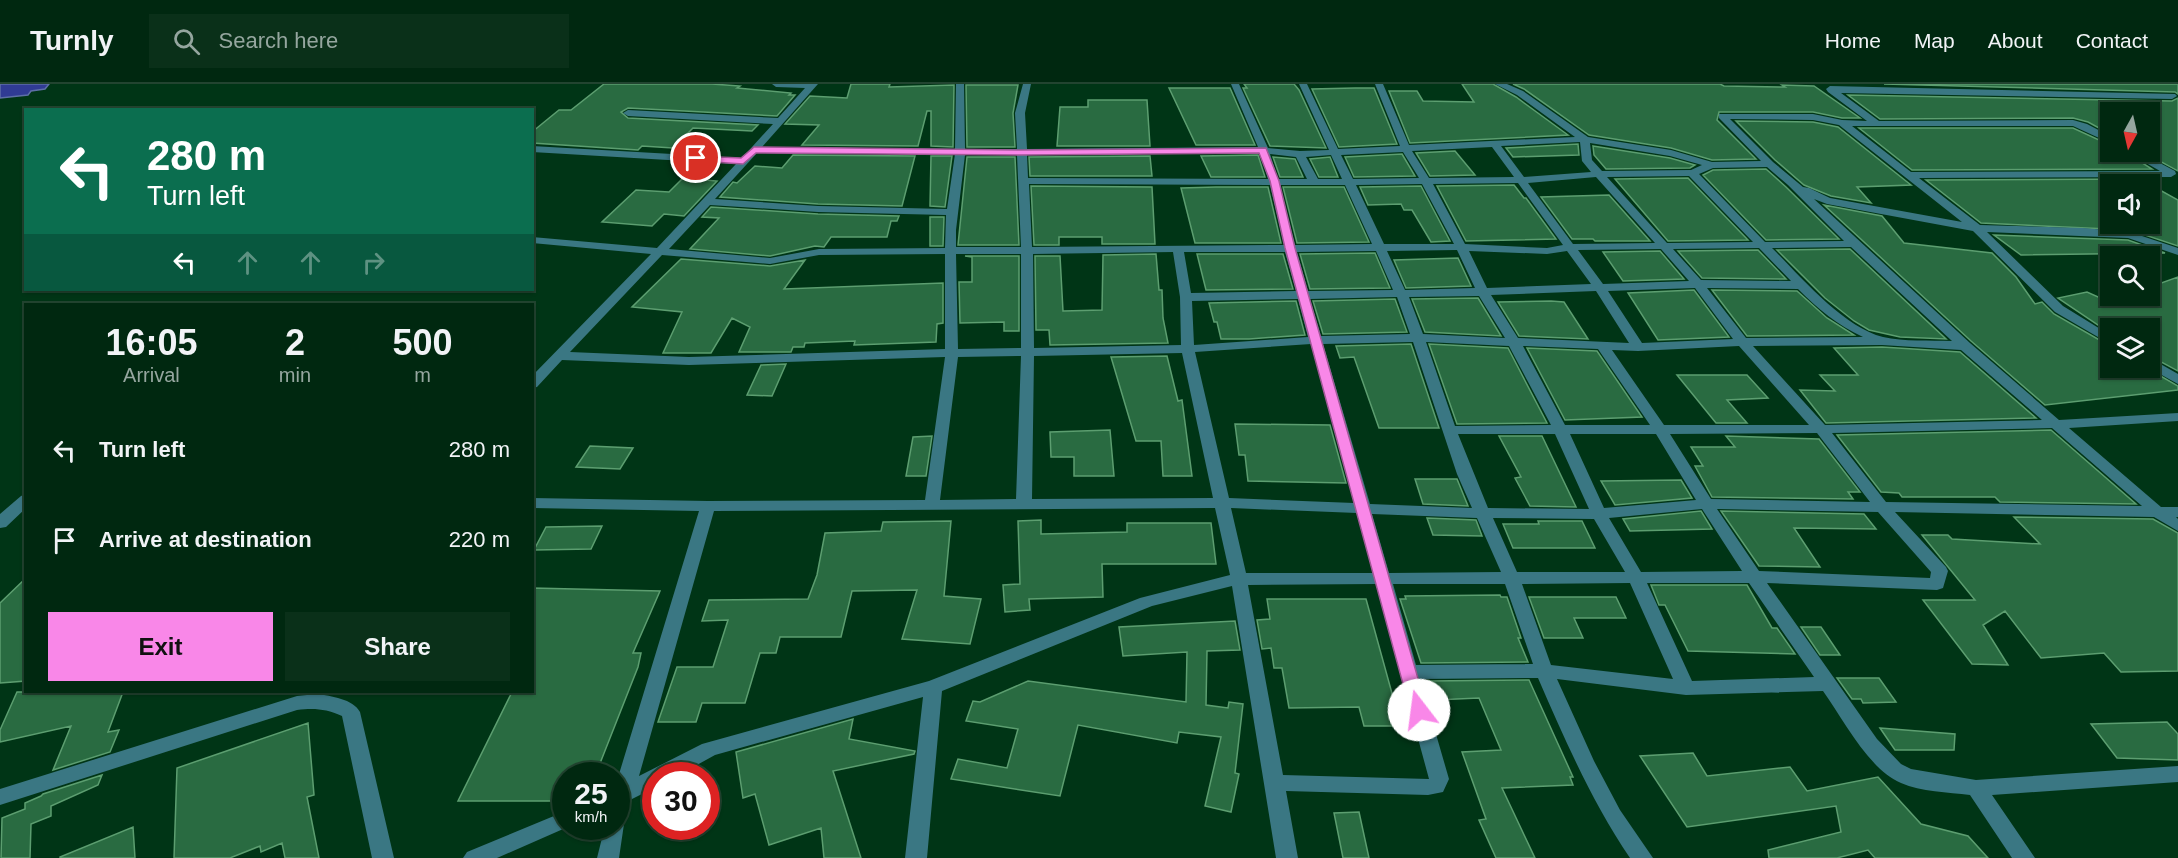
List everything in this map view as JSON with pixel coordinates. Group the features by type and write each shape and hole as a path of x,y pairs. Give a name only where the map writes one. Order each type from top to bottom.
{"street":[{"path":"776,84 813,85"},
{"path":"932,505 952,353 950,250 952,212 960,151 960,84"},
{"path":"1024,504 1029,352 1028,250 1022,181 1020,113 1027,84"},
{"path":"1235,84 1260,137 1262,150 1274,181 1290,248 1438,779 1436,786 1275,783"},
{"path":"1303,84 1400,292 1480,513 1512,579 1544,671 1585,762 1613,816 1642,858"},
{"path":"1379,84 1406,149 1462,247 1483,292 1514,342 1561,431 1599,514 1636,577 1686,688"},
{"path":"684,762 709,749 933,687 1157,598 1239,579 1754,577 1937,584 1940,571 1881,506 1821,429 1742,342 1698,284 1587,161 1585,139 1520,93 1499,84"},
{"path":"2158,84 2175,98"},
{"path":"534,382 707,202 813,85"},
{"path":"1827,87 2175,98"},
{"path":"1827,87 1877,124"},
{"path":"628,113 779,120"},
{"path":"2100,135 2073,123 1877,124 1842,123 1813,117 1722,116 1769,165 1792,183 1854,244 1965,346 2178,526"},
{"path":"1842,123 1977,228 2017,265 2048,300 2100,334"},
{"path":"754,150 1021,152 1262,150 1300,154 1494,143 1568,142 1585,139 1671,153 1712,165 1769,165"},
{"path":"1494,143 1600,288 1638,347"},
{"path":"534,149 743,161"},
{"path":"1300,154 1314,182"},
{"path":"2152,162 2175,174"},
{"path":"1022,181 1521,180 1600,174 1692,173 1712,165"},
{"path":"1692,173 1835,317 1881,342"},
{"path":"1910,175 2175,174"},
{"path":"1792,183 1827,201 1977,228 2116,233 2145,240 2178,252"},
{"path":"707,202 818,209 952,212"},
{"path":"534,240 770,261 819,252 1379,247 1462,247 1547,251 1569,247 1854,244"},
{"path":"1179,249 1186,297 1188,349 1239,579 1287,858"},
{"path":"1186,297 1483,292 1698,284 1802,285"},
{"path":"561,356 689,361 1188,349 1317,340 1418,338 1638,347 1742,342 1881,342 1965,346"},
{"path":"1602,345 1660,429 1754,577 1870,744 1894,770 1922,781 1977,788 2178,774"},
{"path":"2160,368 2178,380"},
{"path":"1451,430 1821,429 2059,424 2178,417"},
{"path":"0,522 24,501"},
{"path":"534,503 708,506 1223,503 1480,513 1599,514 1706,504 2178,512"},
{"path":"629,762 708,506"},
{"path":"1409,672 1544,671 1686,688 1830,684"},
{"path":"916,858 933,687"},
{"path":"0,797 254,715 317,701 332,703 351,712 383,858"},
{"path":"1977,788 2024,858"},
{"path":"474,858 552,825"},
{"path":"608,858 612,840"}],"shaded area":[{"path":"0,84 49,84 45,89 31,91 28,95 0,98"}],"building":[{"path":"604,84 712,84 795,95 777,116 628,108 621,112 628,118 758,125 752,131 693,128 673,148 642,146 638,150 534,143 534,130 559,110 571,110"},
{"path":"851,84 890,84 889,87 954,85 953,147 931,146 931,111 927,111 918,146 802,145 819,125 785,124 810,96 847,98"},
{"path":"1244,84 1294,84 1326,148 1270,146 1243,88 1247,88"},
{"path":"1462,84 1493,84 1516,97 1568,135 1410,143 1389,91 1417,91 1423,101 1474,102"},
{"path":"1513,84 1814,86 1860,118 1842,118 1813,112 1719,112 1717,120 1756,159 1712,160 1671,148 1589,135 1524,89"},
{"path":"1884,84 2178,84 2178,94 2175,92"},
{"path":"966,85 1018,85 1013,113 1015,147 967,147"},
{"path":"1169,88 1230,88 1255,145 1196,145"},
{"path":"1374,88 1397,144 1339,147 1312,89"},
{"path":"1848,95 2172,101 2178,98 2178,171 2160,161 2160,102 2100,102 2100,129 2073,118 1880,119"},
{"path":"1088,100 1147,100 1150,146 1057,146 1060,107 1088,107"},
{"path":"1736,121 1813,122 1838,127 1911,185 1857,187 1871,203 1831,196 1804,185"},
{"path":"1859,128 2073,128 2100,140 2100,162 2141,162 2152,169 1912,170"},
{"path":"1578,144 1579,155 1513,157 1506,148"},
{"path":"1593,146 1670,158 1695,165 1690,168 1606,169 1594,155"},
{"path":"1455,151 1475,175 1430,176 1416,153"},
{"path":"1402,154 1415,176 1354,177 1345,157"},
{"path":"793,155 915,156 902,206 818,204 720,197 733,182 737,183 755,166 782,168"},
{"path":"1258,155 1265,177 1211,177 1201,156"},
{"path":"931,156 952,156 945,207 930,206"},
{"path":"1150,156 1152,176 1030,176 1029,157"},
{"path":"967,157 1015,157 1019,245 958,245"},
{"path":"1273,157 1295,159 1303,177 1280,177"},
{"path":"1330,157 1338,177 1319,177 1310,159"},
{"path":"1766,169 1839,239 1766,240 1703,175 1713,170"},
{"path":"683,178 717,181 684,216 664,214 652,226 602,222 636,190 669,192"},
{"path":"1688,178 1748,240 1668,241 1615,179"},
{"path":"2100,179 2100,229 1981,223 1926,180"},
{"path":"1514,185 1556,239 1466,241 1437,186"},
{"path":"1031,186 1152,187 1155,244 1102,244 1102,237 1059,237 1059,245 1034,245"},
{"path":"1421,186 1450,241 1431,242 1412,210 1404,210 1401,204 1368,205 1360,187"},
{"path":"1268,187 1281,243 1195,243 1181,188"},
{"path":"1283,187 1344,187 1369,242 1297,243"},
{"path":"2160,190 2178,200 2178,246 2142,234 2160,234"},
{"path":"1609,195 1650,241 1572,239 1541,197"},
{"path":"1824,205 1882,216 1904,243 1992,253 2016,277 2035,304 2042,302 2054,314 2100,340 2100,378 2160,378 2160,376 2178,386 2178,390 2045,405 1971,341"},
{"path":"711,207 818,214 899,216 897,221 891,221 887,237 831,237 824,247 815,246 770,256 690,249 719,218 702,217"},
{"path":"930,217 944,217 943,246 930,246"},
{"path":"1994,235 2128,240 2145,246 2100,246 2100,254 2021,255"},
{"path":"1850,249 1946,339 1900,337 1869,330 1825,298 1777,250"},
{"path":"1758,250 1786,279 1702,278 1678,251"},
{"path":"1660,251 1684,279 1623,281 1603,252"},
{"path":"1375,253 1390,288 1310,289 1300,254"},
{"path":"1156,254 1159,290 1162,290 1163,318 1168,343 1050,345 1049,330 1036,330 1035,256 1060,256 1063,311 1102,310 1103,255"},
{"path":"1197,254 1283,254 1293,289 1206,290"},
{"path":"965,256 1019,256 1019,331 1004,331 1004,322 960,323 959,282 972,282 972,257"},
{"path":"1458,258 1471,286 1406,288 1394,260"},
{"path":"681,259 770,266 805,260 784,289 943,283 943,323 937,324 936,342 854,345 855,341 805,343 804,347 793,347 791,352 739,352 750,327 732,318 711,353 663,353 682,312 632,307"},
{"path":"2178,277 2178,371 2160,361 2160,318 2100,318 2100,326 2058,298 2087,292 2100,298 2100,306 2160,306 2160,283"},
{"path":"1694,290 1729,337 1658,340 1628,293"},
{"path":"1712,290 1797,291 1827,318 1854,335 1747,336"},
{"path":"1478,298 1501,336 1425,332 1412,299"},
{"path":"1395,299 1407,332 1323,334 1313,301"},
{"path":"1296,301 1305,335 1249,339 1221,339 1209,303"},
{"path":"1498,302 1564,302 1588,339 1519,336"},
{"path":"1411,344 1439,428 1379,428 1354,357 1340,358 1336,346"},
{"path":"1429,344 1508,348 1547,423 1457,424"},
{"path":"1882,347 1960,352 2036,418 1826,423 1800,390 1835,391 1820,375 1858,375 1834,348"},
{"path":"1527,348 1597,351 1642,417 1565,420"},
{"path":"1167,356 1178,401 1182,400 1192,476 1163,476 1161,441 1136,441 1111,357"},
{"path":"786,364 772,396 747,395 761,365"},
{"path":"1677,375 1747,375 1768,398 1727,400 1747,423 1716,423"},
{"path":"1235,424 1330,425 1346,483 1248,481 1245,455 1239,455"},
{"path":"1110,430 1114,476 1074,476 1074,457 1051,457 1050,432"},
{"path":"2051,430 2136,504 2000,502 1995,497 1902,497 1899,493 1881,492 1837,435"},
{"path":"932,436 926,476 906,476 913,437"},
{"path":"1499,436 1542,436 1576,507 1530,506 1515,478 1521,477"},
{"path":"1726,436 1819,439 1860,492 1848,492 1853,499 1712,497 1695,466 1703,466 1691,447 1735,447"},
{"path":"590,446 633,448 620,469 576,467"},
{"path":"1415,479 1457,479 1468,506 1423,504"},
{"path":"1681,480 1692,498 1615,505 1601,481"},
{"path":"1701,511 1712,529 1630,531 1623,519"},
{"path":"1721,511 1864,514 1876,529 1794,528 1820,567 1759,566"},
{"path":"2014,517 2153,519 2178,533 2178,671 2121,672 2104,653 2041,658 2005,611 1983,625 2008,665 1972,664 1923,600 1975,600 1922,535 1948,535 1952,539 2040,544"},
{"path":"1427,518 1476,520 1482,536 1433,535"},
{"path":"1041,520 1041,534 1127,532 1127,523 1211,523 1216,564 1102,564 1103,597 1029,599 1030,610 1005,612 1003,585 1020,584 1018,521"},
{"path":"951,521 944,596 981,599 970,644 902,639 917,590 852,591 841,637 780,637 776,653 760,653 745,703 702,703 696,722 658,722 677,667 713,667 728,620 702,621 709,600 808,599 817,575 825,533 881,531 883,522"},
{"path":"1538,521 1582,521 1595,548 1513,548 1503,524 1539,524"},
{"path":"602,526 591,549 534,550 546,527"},
{"path":"24,580 24,681 0,683 0,603"},
{"path":"1651,585 1747,585 1772,628 1777,628 1795,654 1688,651 1665,605 1659,605"},
{"path":"534,588 660,591 633,653 641,653 638,667 601,762 552,762 552,801 458,801 512,693 534,693"},
{"path":"1500,595 1507,597 1521,638 1518,638 1528,662 1421,663 1400,599 1406,599 1405,596"},
{"path":"1529,597 1616,597 1626,618 1574,618 1583,638 1544,638"},
{"path":"1267,599 1366,599 1401,726 1364,726 1359,707 1289,708 1282,668 1274,668 1271,648 1262,649 1257,620 1270,619"},
{"path":"1235,621 1240,650 1207,651 1206,705 1228,708 1229,702 1243,704 1235,773 1239,774 1231,812 1205,806 1221,737 1179,732 1177,743 1078,725 1060,796 951,779 958,759 1007,768 1018,729 966,721 973,701 980,702 1028,681 1186,702 1187,652 1123,656 1119,627"},
{"path":"1801,627 1821,627 1840,655 1820,655"},
{"path":"1837,678 1879,678 1896,702 1863,703 1861,699 1852,699"},
{"path":"1529,680 1573,777 1570,777 1573,785 1502,788 1535,858 1496,858 1479,820 1486,819 1462,752 1501,750 1479,698 1435,700 1428,681"},
{"path":"17,692 123,693 108,732 119,730 110,752 53,770 71,726 0,742 0,730"},
{"path":"853,719 849,739 915,751 914,754 833,771 861,858 824,858 821,828 769,845 755,794 743,798 736,752"},
{"path":"2167,722 2178,734 2178,760 2117,758 2091,724"},
{"path":"308,723 314,795 307,797 319,858 285,858 282,843 261,852 260,846 230,858 174,858 177,768"},
{"path":"1880,728 1955,734 1954,750 1895,750"},
{"path":"1693,753 1707,776 1790,767 1807,791 1878,777 1921,824 1968,836 1988,858 1875,858 1868,850 1837,858 1769,858 1768,850 1841,832 1836,806 1687,827 1640,756"},
{"path":"102,775 98,785 51,806 51,816 31,824 30,858 1,858 2,818 25,809 25,803 43,794"},
{"path":"1359,812 1369,858 1343,858 1334,813"},
{"path":"133,827 135,858 60,858 60,857"}],"route":[{"path":"696,158 743,161 754,150 1143,152 1262,150 1274,181 1290,248 1419,710"}]}
